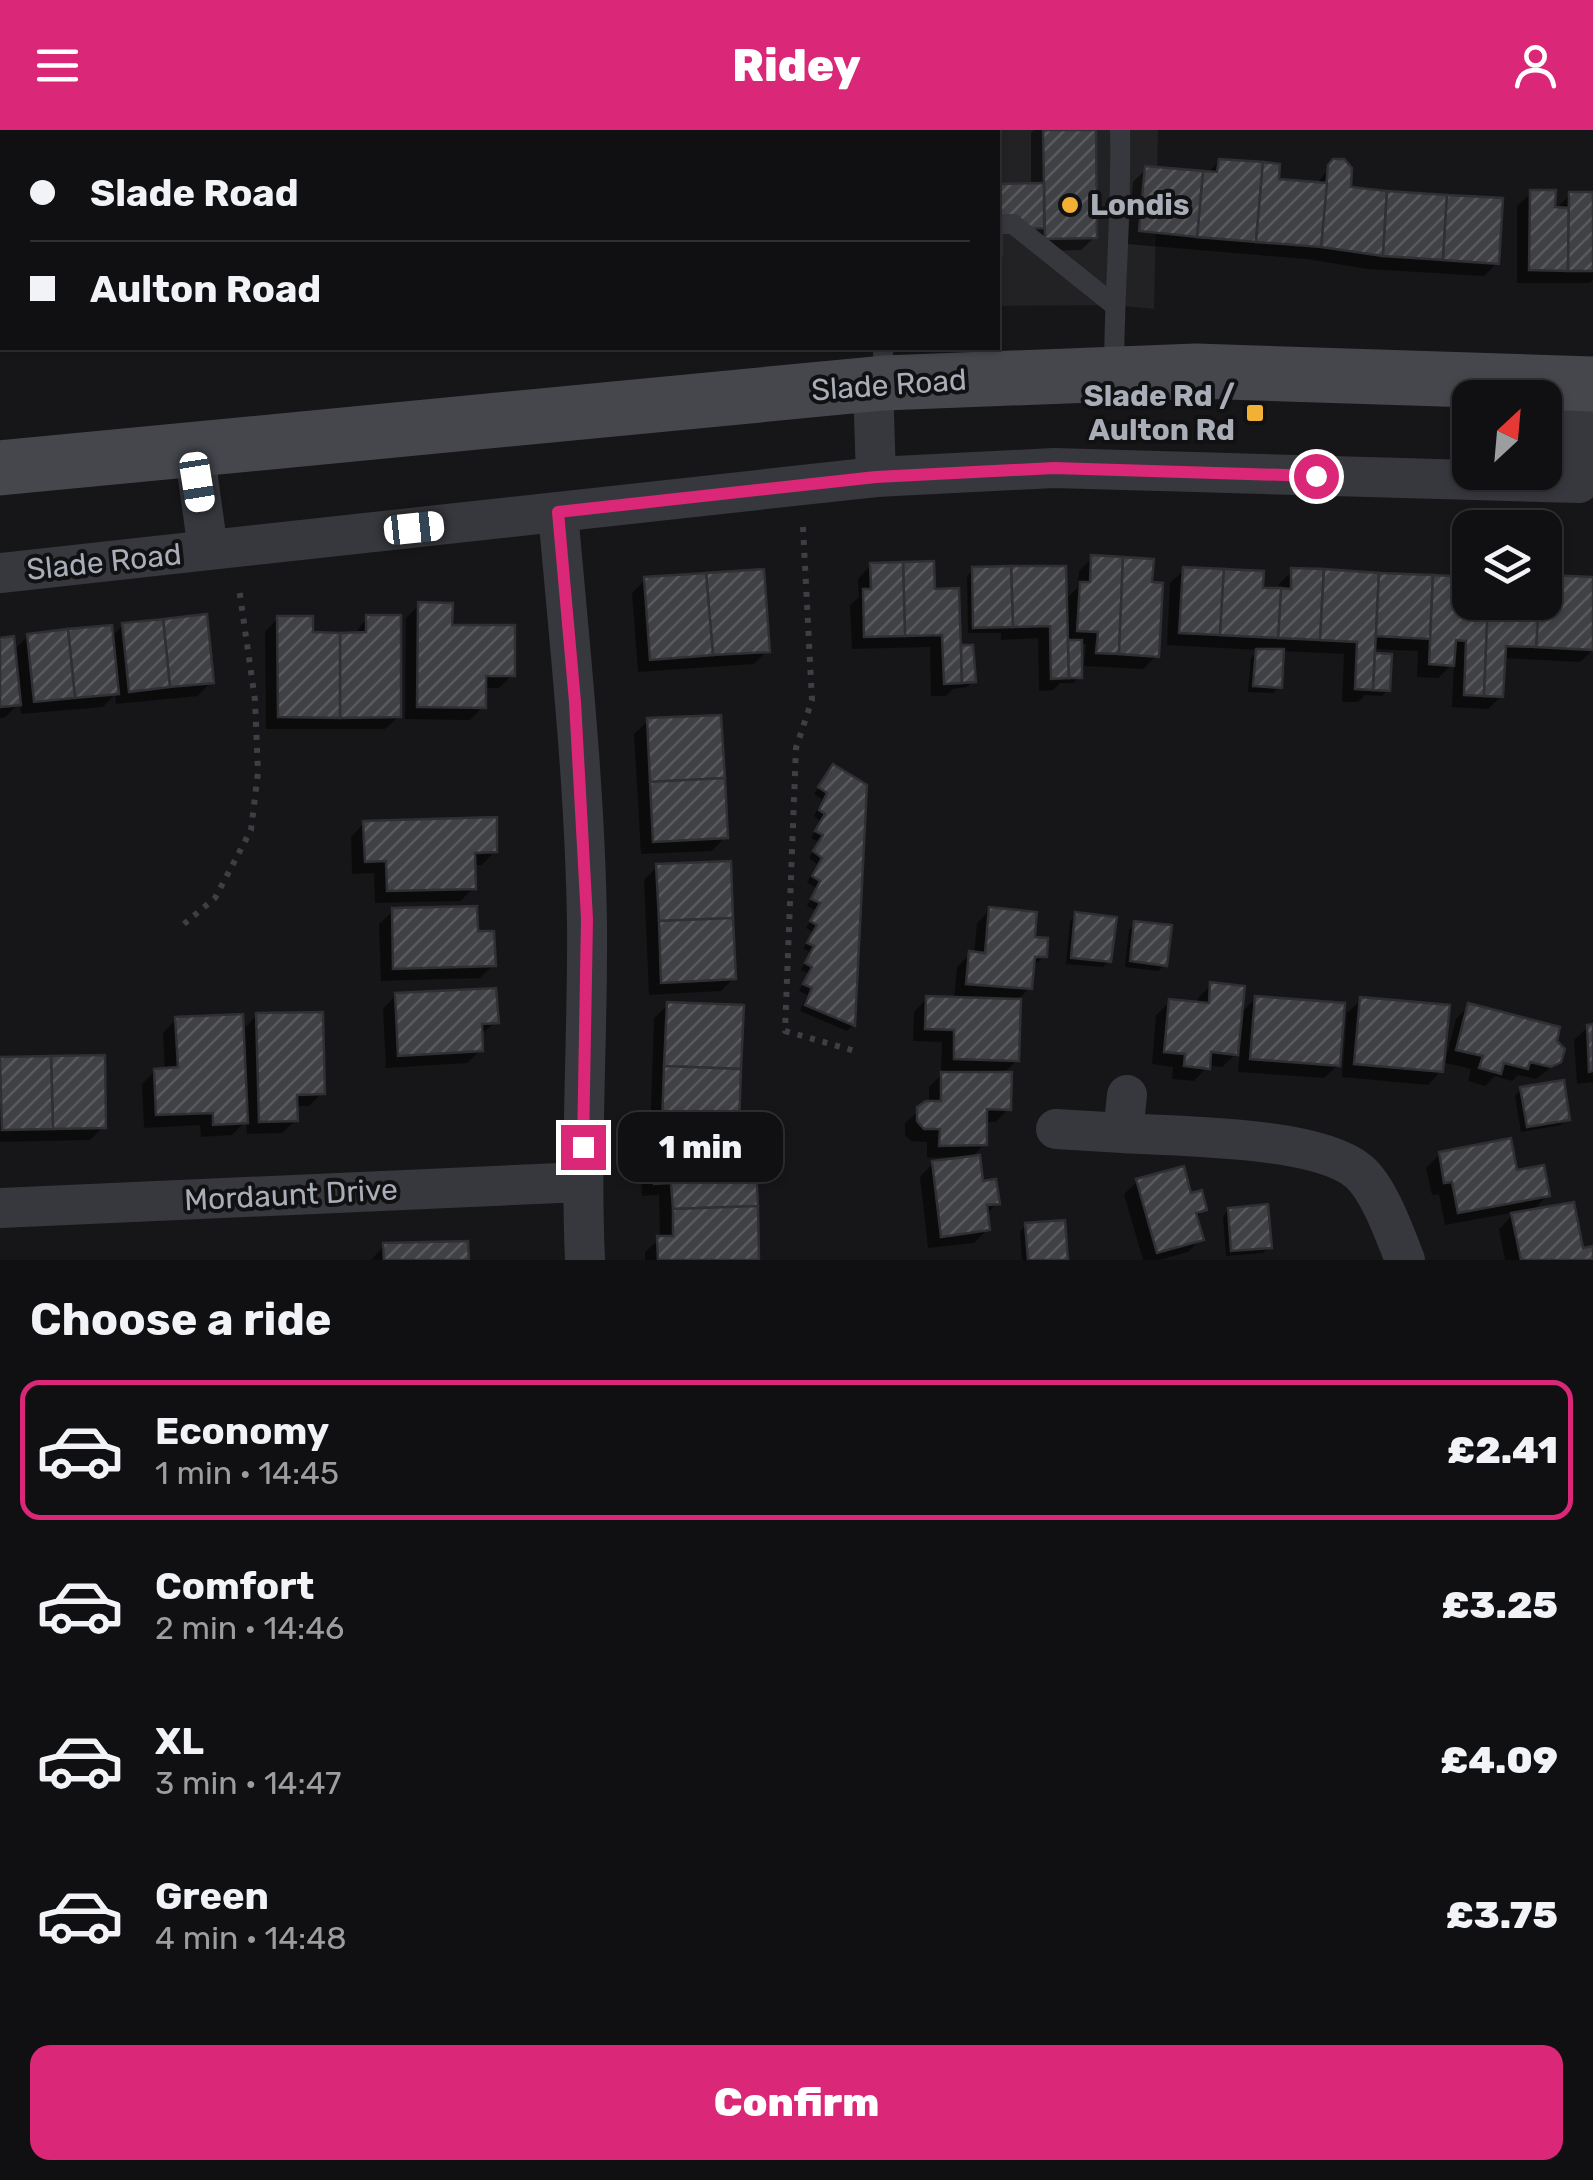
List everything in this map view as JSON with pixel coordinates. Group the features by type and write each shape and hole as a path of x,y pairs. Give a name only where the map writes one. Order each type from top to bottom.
{"main road":[{"name":"Slade Road","path":"0,468 194,450 880,372 1196,372 1590,384"}],"street":[{"path":"876,477 880,372"},
{"name":"Slade Road","path":"0,573 876,477 1054,468 1579,483 1590,384"},
{"name":"Slade Road","path":"194,450 221,549"},
{"path":"558,512 575,702 587,919 582,1182 585,1260"},
{"path":"1056,1130 1125,1114 1304,1146 1361,1172 1406,1260"},
{"name":"Mordaunt Drive","path":"0,1208 582,1182"}],"lane":[{"path":"1114,374 1114,305 1122,200 1120,130"},
{"path":"1000,224 1013,224 1114,305"}],"path":[{"path":"800,486 812,700 796,748 785,1031 855,1052"},
{"path":"184,924 215,898 251,830 258,772 255,700 221,549"}],"shaded area":[{"path":"1000,130 1158,130 1154,309 1114,305 1000,306"}],"building":[{"name":"Londis","path":"1043,130 1096,130 1097,238 1045,239"},
{"path":"1219,159 1263,162 1256,242 1197,237 1203,171 1217,172"},
{"path":"1333,159 1344,159 1352,168 1351,187 1387,191 1383,256 1321,247 1328,165"},
{"path":"1263,162 1280,164 1279,179 1327,183 1321,247 1256,242"},
{"path":"1145,166 1203,171 1197,237 1139,231"},
{"path":"1044,183 1044,228 1002,229 1002,255 1000,255 1000,184"},
{"path":"1530,190 1556,190 1555,207 1569,208 1568,271 1529,270"},
{"path":"1387,191 1447,195 1443,260 1383,256"},
{"path":"1569,192 1593,192 1593,271 1568,271"},
{"path":"1447,195 1503,198 1499,264 1443,260"},
{"path":"1091,555 1123,557 1119,654 1096,653 1098,632 1077,631 1080,582 1090,582"},
{"path":"1123,557 1154,559 1152,582 1163,583 1159,657 1119,654"},
{"path":"934,561 935,589 959,588 962,683 944,684 942,635 905,636 903,562"},
{"path":"903,562 905,636 864,637 863,589 871,589 870,563"},
{"path":"1011,566 1066,566 1069,678 1051,679 1050,626 1013,627"},
{"path":"1011,566 1013,627 973,628 972,567"},
{"path":"1183,567 1224,569 1220,635 1179,633"},
{"path":"1291,568 1324,569 1320,640 1278,638 1281,588 1291,589"},
{"path":"764,569 770,652 713,655 706,573"},
{"path":"1224,569 1264,571 1263,588 1281,588 1278,638 1220,635"},
{"path":"1324,569 1379,573 1373,690 1355,689 1357,642 1320,640"},
{"path":"706,573 713,655 650,660 644,577"},
{"path":"1379,573 1433,575 1430,639 1376,636"},
{"path":"1433,575 1452,576 1452,620 1487,620 1484,696 1464,695 1466,641 1456,640 1454,666 1429,664"},
{"path":"1562,576 1593,577 1593,650 1536,647 1538,620 1562,620"},
{"path":"418,602 453,603 452,625 515,625 515,676 486,676 486,708 417,707"},
{"path":"207,614 214,683 170,687 163,619"},
{"path":"366,615 401,615 401,717 340,718 340,633 366,632"},
{"path":"277,616 313,616 313,632 340,633 340,718 278,717"},
{"path":"163,619 170,687 129,692 122,623"},
{"path":"1487,620 1538,620 1536,647 1506,646 1503,697 1484,696"},
{"path":"112,625 119,694 75,698 68,629"},
{"path":"68,629 75,698 34,702 27,634"},
{"path":"14,636 21,705 0,707 0,638"},
{"path":"1068,640 1082,640 1082,678 1069,678"},
{"path":"961,645 973,645 976,682 962,683"},
{"path":"1256,649 1284,649 1282,688 1253,686"},
{"path":"1375,653 1392,654 1390,691 1373,690"},
{"path":"721,715 725,778 650,782 647,718"},
{"path":"833,764 867,785 855,1026 805,1005 812,988 803,984 812,967 805,963 814,946 807,943 817,925 810,921 820,903 811,899 820,881 812,876 822,858 813,851 823,835 815,831 825,814 819,810 827,793 818,787"},
{"path":"725,778 728,838 653,842 650,782"},
{"path":"497,817 497,852 475,853 476,889 387,891 386,861 365,862 363,821"},
{"path":"731,861 733,918 659,921 656,864"},
{"path":"477,906 478,931 494,931 496,966 393,969 392,908"},
{"path":"989,907 1037,912 1035,937 1048,938 1047,957 1035,957 1032,989 966,984 969,951 985,953"},
{"path":"1075,912 1117,917 1111,962 1071,958"},
{"path":"733,918 736,979 661,983 659,921"},
{"path":"1134,921 1172,925 1167,966 1130,961"},
{"path":"1210,982 1245,986 1238,1055 1211,1052 1210,1069 1184,1066 1185,1054 1164,1052 1169,999 1209,1003"},
{"path":"496,988 499,1023 482,1024 483,1051 398,1056 395,993"},
{"path":"926,996 1021,999 1019,1061 954,1059 954,1030 925,1029"},
{"path":"1255,996 1345,1003 1340,1066 1250,1059"},
{"path":"1360,997 1450,1005 1443,1072 1354,1064"},
{"path":"667,1002 744,1005 741,1069 664,1066"},
{"path":"1468,1003 1560,1027 1557,1041 1565,1049 1561,1062 1551,1067 1530,1062 1528,1069 1504,1063 1501,1074 1479,1068 1483,1056 1456,1050"},
{"path":"323,1012 325,1094 297,1095 298,1121 259,1122 256,1013"},
{"path":"243,1014 248,1123 213,1125 213,1113 156,1115 154,1069 178,1067 175,1017"},
{"path":"1593,1024 1593,1071 1589,1072 1587,1025"},
{"path":"105,1055 106,1128 53,1129 51,1056"},
{"path":"51,1056 53,1129 2,1130 0,1057"},
{"path":"664,1066 741,1069 739,1129 662,1126"},
{"path":"941,1072 1012,1072 1011,1110 987,1109 987,1145 939,1146 940,1129 924,1129 917,1121 917,1107 926,1101 941,1101"},
{"path":"1564,1080 1570,1120 1527,1127 1520,1087"},
{"path":"1511,1138 1517,1170 1544,1165 1550,1196 1458,1213 1452,1182 1444,1183 1439,1152"},
{"path":"755,1146 758,1206 673,1209 671,1183 654,1184 653,1149"},
{"path":"980,1155 983,1181 996,1179 1000,1204 987,1205 990,1230 941,1237 932,1161"},
{"path":"1184,1166 1191,1193 1202,1190 1207,1210 1196,1213 1204,1240 1157,1253 1136,1179"},
{"path":"1574,1202 1583,1248 1593,1246 1593,1260 1521,1260 1511,1213"},
{"path":"1268,1204 1272,1248 1231,1251 1228,1208"},
{"path":"758,1206 759,1260 658,1260 657,1236 673,1236 673,1209"},
{"path":"1065,1220 1068,1260 1028,1260 1025,1223"},
{"path":"468,1241 469,1260 384,1260 383,1243"}],"place":[{"name":"Londis","path":"1070,205"},
{"name":"Slade Rd / Aulton Rd","path":"1255,413"}],"route":[{"path":"583,1147 587,919 575,702 558,512 876,477 1054,468 1316,476"}]}
